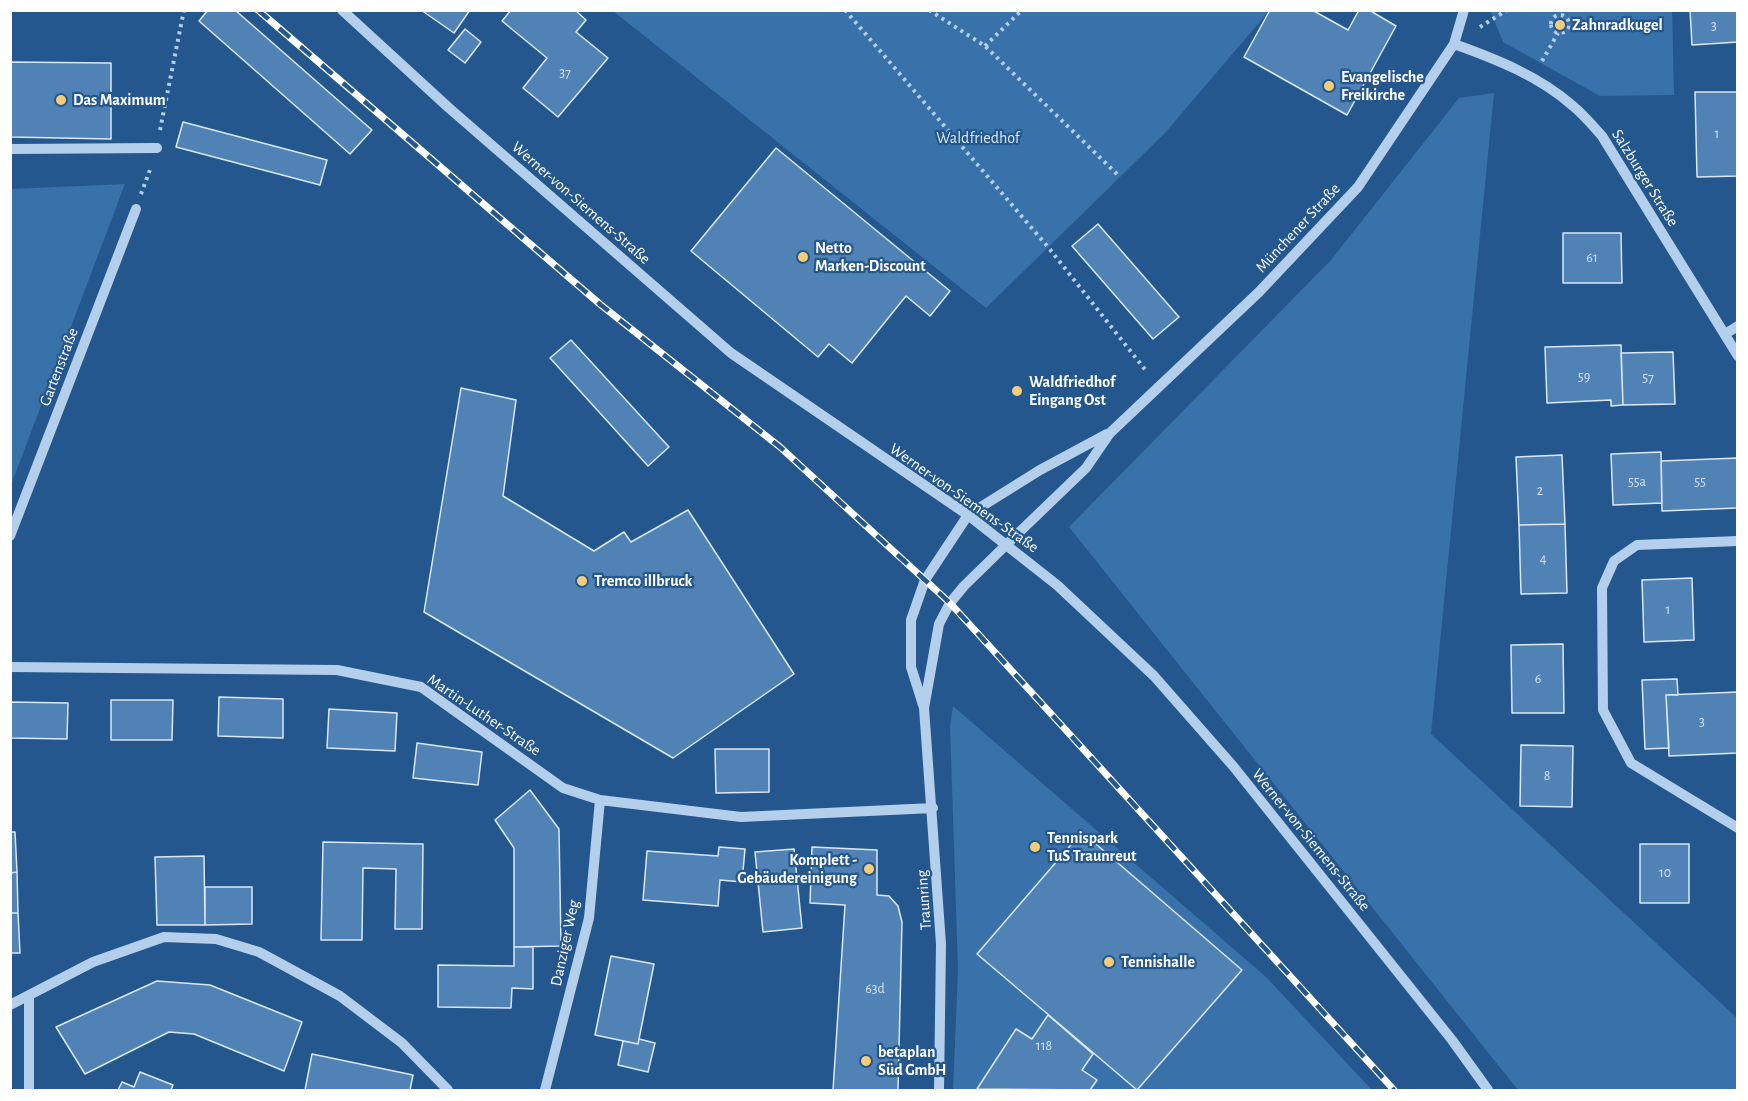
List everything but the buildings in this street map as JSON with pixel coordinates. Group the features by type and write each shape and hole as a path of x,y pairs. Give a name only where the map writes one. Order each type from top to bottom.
{"street":[{"name":"Werner-von-Siemens-Straße","path":"342,10 449,108 730,353 968,515 1057,585 1162,685 1233,766 1452,1040 1488,1090"},
{"name":"Münchener Straße","path":"1006,544 1086,468 1110,433 1259,292 1358,187 1454,44 1464,10"},
{"name":"Salzburger Straße","path":"1454,44 1508,64 1532,78 1573,105 1602,136 1737,356"},
{"path":"10,149 157,148"},
{"name":"Gartenstraße","path":"10,536 136,209"},
{"path":"1725,334 1737,326"},
{"name":"Münchener Straße","path":"968,515 1040,470 1110,433"},
{"name":"Traunring","path":"939,1090 941,944 933,808 924,708 911,667 911,620 925,580 968,515"},
{"path":"1737,541 1637,545 1614,561 1602,588 1603,711 1631,763 1737,828"},
{"name":"Traunring","path":"924,708 939,624 950,603 964,586 1006,544"},
{"name":"Martin-Luther-Straße","path":"10,667 337,670 422,687 563,788 600,800 741,818 933,808"},
{"name":"Danziger Weg","path":"545,1090 589,918 600,800"},
{"path":"10,1005 93,962 164,937 216,939 259,951 340,996 402,1043 448,1090"},
{"path":"29,996 29,1090"}],"path":[{"path":"136,209 157,148 184,10"},
{"path":"845,10 1048,247 1159,386"},
{"path":"929,10 985,46 1120,177"},
{"path":"985,46 1022,10"},
{"path":"1553,10 1557,16"},
{"path":"1532,78 1558,33 1568,29 1570,24 1563,15 1552,20 1553,30 1558,33"}],"green space":[{"path":"1490,10 1672,11 1674,95 1600,96 1503,42"},
{"name":"Waldfriedhof","path":"613,11 1269,11 1165,133 986,308"},
{"path":"1494,93 1431,734 1737,1018 1737,1090 1518,1090 1069,527 1331,260 1459,98"},
{"path":"125,184 11,485 11,189"},
{"name":"Tennispark TuS Traunreut","path":"953,706 1266,977 1372,1090 953,1090 958,969 950,726"}],"railway":[{"path":"258,10 601,305 780,447 950,603 1394,1090"}],"place":[{"name":"Zahnradkugel","path":"1560,25"},
{"name":"Evangelische Freikirche","path":"1329,86"},
{"name":"Das Maximum","path":"61,100"},
{"name":"Netto Marken-Discount","path":"803,257"},
{"name":"Waldfriedhof Eingang Ost","path":"1017,391"},
{"name":"Tremco illbruck","path":"582,581"},
{"name":"Tennispark TuS Traunreut","path":"1035,847"},
{"name":"Komplett - Gebäudereinigung","path":"869,869"},
{"name":"Tennishalle","path":"1109,962"},
{"name":"betaplan Süd GmbH","path":"866,1061"}]}
